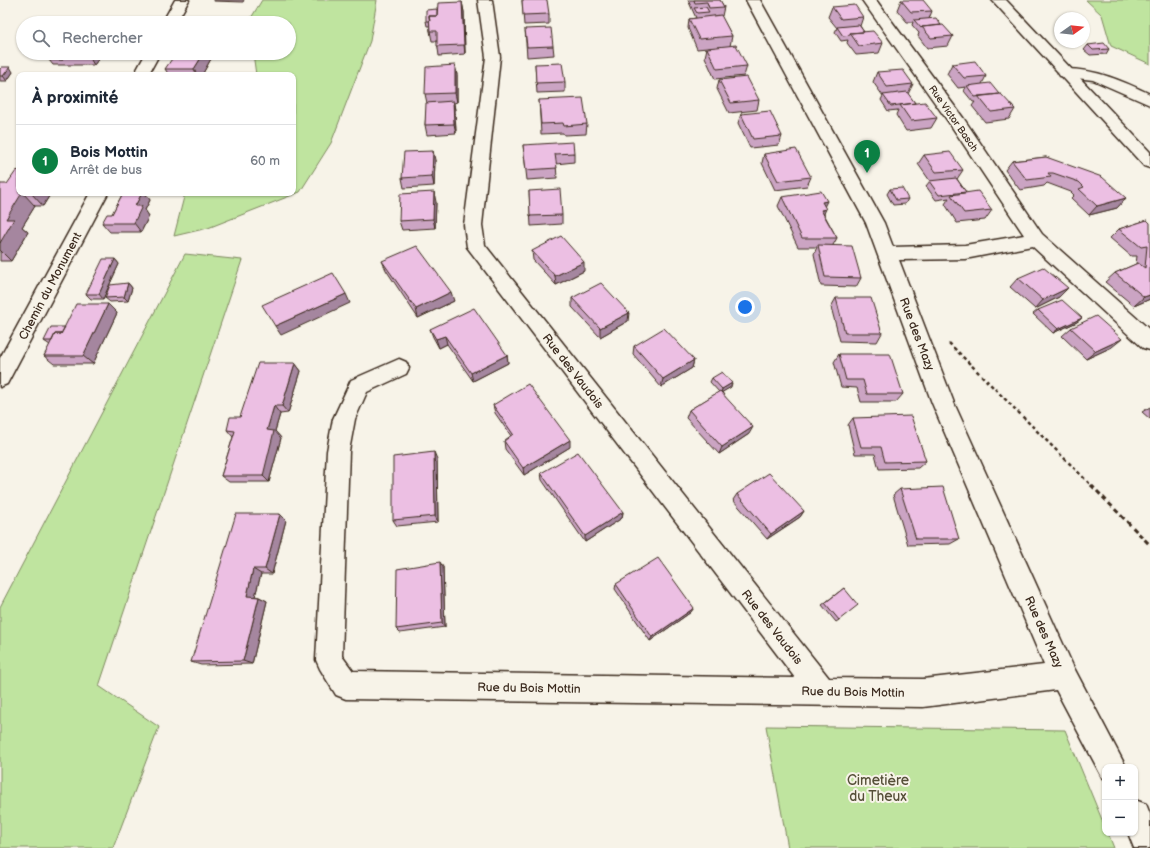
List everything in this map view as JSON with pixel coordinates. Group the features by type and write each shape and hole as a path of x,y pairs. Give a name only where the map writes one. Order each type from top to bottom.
{"street":[{"path":"173,16 182,0"},
{"name":"Rue des Vaudois","path":"485,0 493,57 473,225 476,247 823,692"},
{"name":"Rue des Mazy","path":"753,0 875,224 943,402 1063,676 1110,764"},
{"name":"Rue Victor Basch","path":"869,0 958,123 1036,239 1150,342"},
{"path":"998,0 1150,162"},
{"path":"143,72 149,60"},
{"path":"1065,73 1078,72 1092,75 1150,100"},
{"name":"Chemin du Monument","path":"0,378 98,196"},
{"path":"887,254 965,252 1036,239"},
{"name":"Rue du Bois Mottin","path":"399,368 359,386 344,419 338,451 329,660 346,685 823,692 923,692 1063,676"},
{"path":"1138,822 1150,848"}],"path":[{"path":"948,342 1150,545"}],"green space":[{"path":"262,0 377,0 370,41 331,143 300,192 296,194 296,72 256,72 254,60 296,60 296,16 252,16"},
{"path":"1086,0 1150,0 1150,64 1111,46 1102,15"},
{"path":"184,196 290,196 208,228 174,236"},
{"path":"185,254 242,260 99,686 159,727 113,848 0,848 0,607"},
{"name":"Cimetière du Theux","path":"766,726 1065,730 1102,820 1102,836 1109,836 1114,848 788,848"}],"building":[{"path":"522,0 547,0 549,14 523,15"},
{"path":"694,0 720,0 724,7 709,8 707,2 695,3"},
{"path":"901,0 923,0 932,11 911,12"},
{"path":"462,2 464,45 437,46 437,31 430,31 429,16 437,16 438,3"},
{"path":"855,5 863,17 841,19 832,7"},
{"path":"706,7 709,12 697,13 694,8"},
{"path":"437,9 437,16 429,16 430,21 426,21 426,10"},
{"path":"721,15 732,36 699,39 689,19"},
{"path":"936,18 941,25 921,28 914,20"},
{"path":"859,25 864,32 850,33 850,35 843,36 837,27"},
{"path":"943,25 953,36 931,38 922,27"},
{"path":"551,28 553,46 527,47 525,29"},
{"path":"873,31 883,43 859,46 850,33"},
{"path":"1104,43 1109,49 1093,50 1090,45"},
{"path":"736,45 747,66 717,69 707,48"},
{"path":"171,60 200,60 194,69 165,69"},
{"path":"975,61 986,76 964,78 952,64"},
{"path":"562,63 565,82 536,83 535,64"},
{"path":"455,65 455,93 425,94 426,67"},
{"path":"2,67 10,67 3,76 0,76 0,69"},
{"path":"903,70 913,84 887,87 877,72"},
{"path":"747,77 759,100 731,103 719,80"},
{"path":"990,83 999,94 975,97 967,86"},
{"path":"907,92 915,103 891,106 883,95"},
{"path":"1001,94 1015,109 991,112 978,96"},
{"path":"583,98 587,124 564,126 563,123 541,124 539,100"},
{"path":"453,101 454,124 425,125 426,103"},
{"path":"925,102 937,118 911,121 900,105"},
{"path":"770,111 782,136 753,139 741,114"},
{"path":"573,142 574,153 555,154 557,168 526,170 523,145"},
{"path":"796,149 811,177 778,181 764,154"},
{"path":"433,151 432,176 402,178 404,152"},
{"path":"950,152 963,170 936,172 924,155"},
{"path":"1046,157 1102,177 1126,198 1097,206 1079,189 1084,187 1079,182 1053,173 1048,173 1051,177 1027,180 1012,161"},
{"path":"16,171 16,196 20,196 6,219 14,219 0,243 0,184 7,184"},
{"path":"956,178 966,192 939,195 929,181"},
{"path":"902,188 908,199 896,200 890,189"},
{"path":"560,189 562,215 530,216 529,191"},
{"path":"821,191 827,201 822,202 826,209 821,210 837,238 802,238 782,197"},
{"path":"978,191 992,210 964,213 951,195"},
{"path":"434,192 433,219 399,221 400,194"},
{"path":"121,196 140,196 135,206 142,206 134,223 102,223 107,214 112,214"},
{"path":"1147,220 1150,223 1150,295 1144,297 1115,273 1138,263 1145,268 1147,246 1141,247 1119,229"},
{"path":"561,236 584,262 555,276 532,251"},
{"path":"818,245 852,246 861,278 825,277"},
{"path":"417,246 451,292 416,309 382,261"},
{"path":"103,259 115,259 99,294 86,294"},
{"path":"1043,267 1068,288 1043,300 1018,278"},
{"path":"333,273 346,294 275,326 262,305"},
{"path":"128,283 124,297 105,298 110,285"},
{"path":"601,283 629,313 600,328 572,298"},
{"path":"836,298 871,298 882,333 845,333"},
{"path":"1062,300 1082,318 1058,329 1038,310"},
{"path":"76,304 108,304 83,356 44,356 55,334 61,334"},
{"path":"474,308 507,355 471,373 445,336 436,339 430,329"},
{"path":"1096,316 1122,339 1096,351 1071,328"},
{"path":"51,327 65,327 61,334 55,334 52,341 44,341"},
{"path":"664,328 694,360 663,379 634,346"},
{"path":"839,354 890,354 903,394 867,394 863,380 846,380"},
{"path":"258,363 295,363 282,406 274,406 267,430 274,431 263,476 221,476 235,431 227,430 230,417 240,417"},
{"path":"722,372 732,383 722,389 712,378"},
{"path":"528,384 570,440 523,468 504,441 513,434 493,405"},
{"path":"720,391 753,427 722,447 689,410"},
{"path":"911,416 926,461 885,462 881,447 861,447 853,418"},
{"path":"434,452 435,516 393,520 393,457"},
{"path":"578,452 623,512 585,536 541,473"},
{"path":"769,473 804,511 771,534 737,494"},
{"path":"943,487 959,539 916,539 900,489"},
{"path":"236,514 280,514 265,569 253,569 247,596 259,597 243,661 191,662"},
{"path":"658,558 694,608 652,637 616,584"},
{"path":"440,562 442,623 396,629 397,569"},
{"path":"844,588 858,605 839,620 825,603"}],"place":[{"name":"Bois Mottin","path":"867,173"}]}
